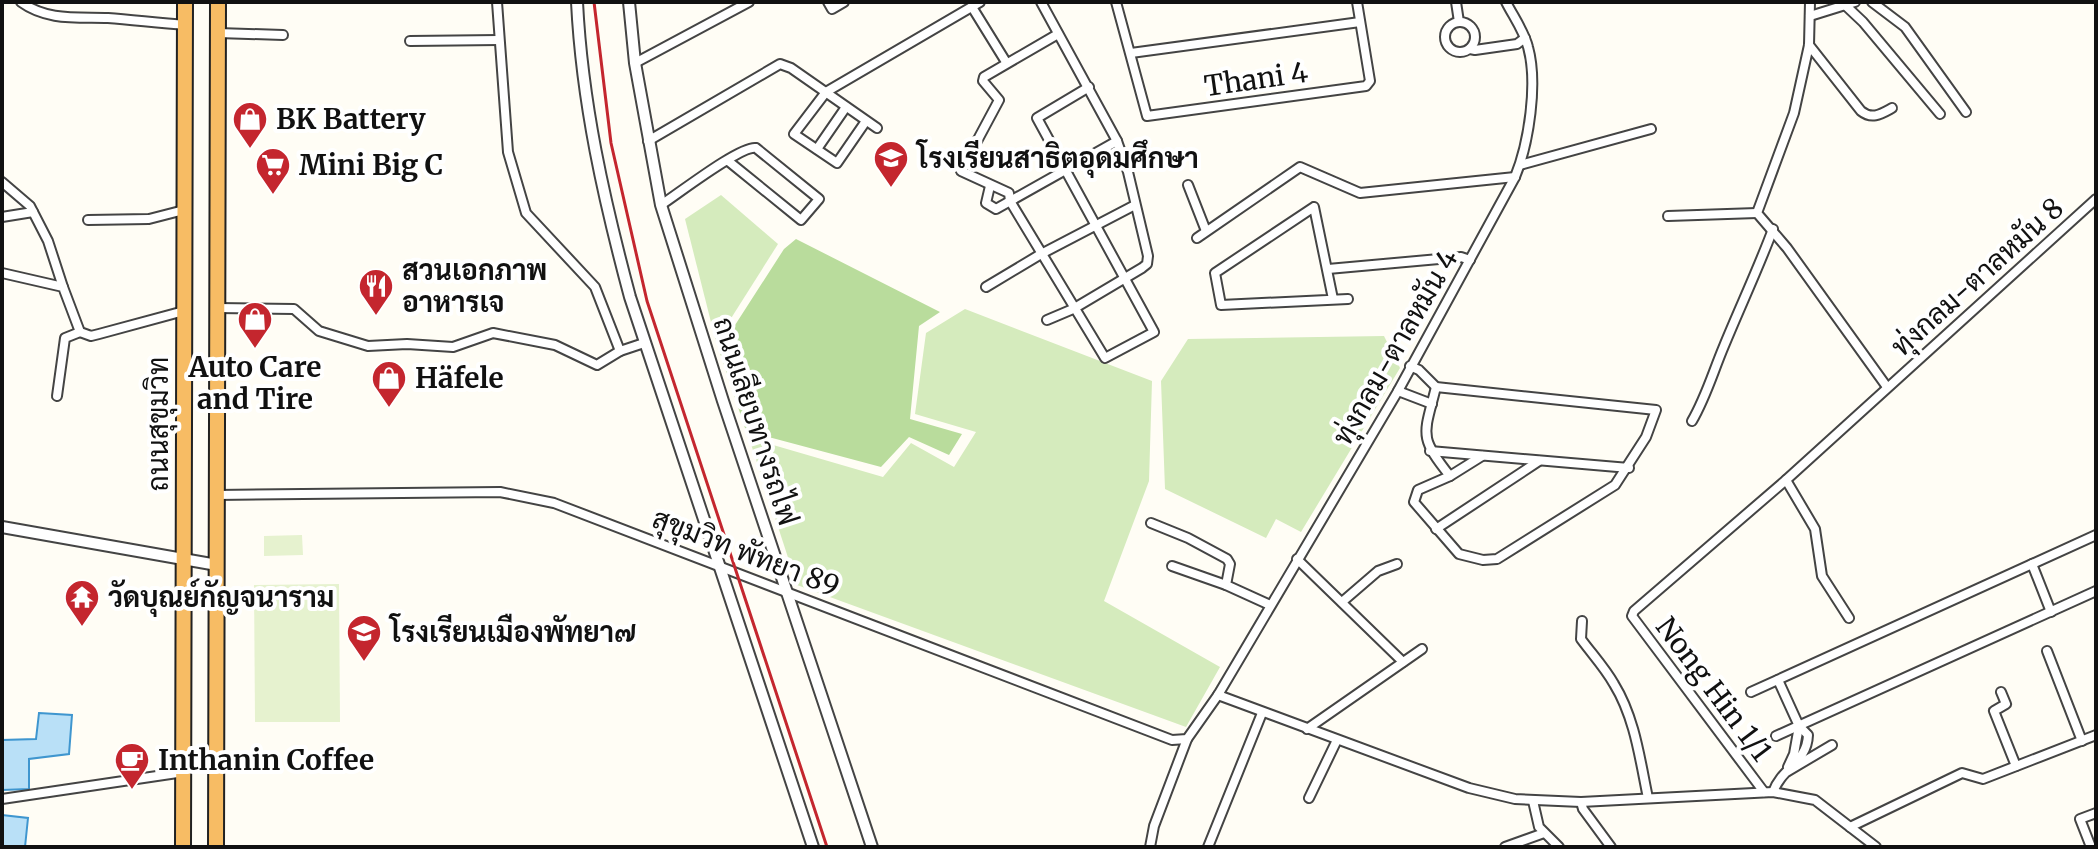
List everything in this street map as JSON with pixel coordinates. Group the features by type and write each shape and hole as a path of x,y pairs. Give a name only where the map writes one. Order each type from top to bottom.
{"highway":[{"name":"ถนนสุขุมวิท","path":"183,847 185,2"},
{"path":"216,847 218,2"}],"street":[{"path":"21,2 44,14 67,18 185,25"},
{"path":"497,2 508,152 526,213 595,287 620,351"},
{"path":"577,2 579,46 604,196 644,343 813,847"},
{"name":"ถนนเลียบทางรถไฟ","path":"629,2 635,63 661,205 872,847"},
{"path":"635,63 749,2"},
{"path":"828,2 832,9 844,2"},
{"path":"1041,2 1117,141 1148,260 1126,278 1073,309 1047,320"},
{"path":"1116,2 1131,53 1360,22 1357,2"},
{"path":"1456,2 1459,22"},
{"name":"ทุ่งกลม-ตาลหมัน 4","path":"1218,695 1398,391 1520,165 1531,109 1532,76 1525,38 1506,2"},
{"path":"1757,213 1794,113 1809,45 1810,2"},
{"path":"1872,2 1905,27 1966,112"},
{"path":"866,121 837,163 794,134 826,92 976,4 1006,62"},
{"path":"1810,16 1850,4 1940,114"},
{"name":"Thani 4","path":"1131,53 1147,116 1366,86 1370,81 1360,22"},
{"path":"1459,22 1474,31 1474,43 1466,52 1454,52 1446,44 1448,28 1459,22"},
{"path":"218,33 283,35"},
{"path":"1058,34 984,77 983,81 999,100 961,171 1009,193 1010,201 1105,358 1154,332 1037,118 1089,87"},
{"path":"1470,49 1517,44 1525,38"},
{"path":"410,41 499,40"},
{"path":"1809,45 1866,115 1878,116 1892,108"},
{"path":"648,141 780,64 877,128"},
{"path":"817,149 846,107"},
{"path":"1520,165 1651,129"},
{"path":"990,186 986,203 996,209 1117,141"},
{"path":"661,205 727,160 750,147 756,148 819,199 801,220 727,160"},
{"path":"1197,238 1300,167 1360,193 1515,177"},
{"path":"2,182 30,206 48,241 80,332"},
{"path":"1188,185 1206,231"},
{"path":"1249,189 1252,199"},
{"name":"ทุ่งกลม-ตาลหมัน 8","path":"1634,611 1786,480 2096,199"},
{"path":"986,287 1135,205"},
{"path":"1333,299 1314,207 1215,273 1221,305 1348,299"},
{"path":"88,220 149,219 184,210"},
{"path":"2,217 33,212"},
{"path":"1668,216 1757,213 1773,229 1887,387"},
{"path":"1692,421 1706,398 1773,229"},
{"path":"1328,269 1461,257 1470,260"},
{"path":"2,273 63,287"},
{"path":"217,308 294,309 319,331 368,346 407,344 453,347 493,333 555,345 597,365 620,351 644,343"},
{"path":"57,396 65,338 80,332 91,336 184,311"},
{"path":"1410,366 1419,370 1436,387 1656,410 1646,437 1629,468 1615,485 1497,559 1483,560 1459,554 1414,502 1418,490 1450,476 1482,456"},
{"path":"1436,387 1425,438 1430,451 1450,476"},
{"path":"1398,391 1432,404"},
{"path":"1430,451 1629,468"},
{"path":"1436,529 1540,460"},
{"path":"1786,480 1815,529 1822,576 1849,618"},
{"name":"สุขุมวิท พัทยา 89","path":"217,495 500,492 554,503 1172,740 1187,739"},
{"path":"1151,523 1227,559 1230,564 1226,585"},
{"path":"2,527 217,565"},
{"path":"1751,692 2096,535"},
{"path":"1297,559 1403,662"},
{"path":"1342,602 1378,571 1397,564"},
{"path":"2032,564 2051,612"},
{"path":"1172,566 1270,605"},
{"path":"1776,736 2096,591"},
{"name":"Nong Hin 1/1","path":"1634,611 1632,616 1769,792"},
{"path":"1582,621 1581,639 1614,684 1627,712 1648,798"},
{"path":"1307,729 1422,649"},
{"path":"2047,651 2082,741"},
{"path":"1769,792 1786,771 1794,754 1799,726 1778,680"},
{"path":"2001,692 2006,704 1994,711 2016,766"},
{"path":"1150,847 1154,826 1187,739 1218,695 1469,788 1515,799 1581,802 1769,792 1815,800 1876,847"},
{"path":"1208,847 1262,713"},
{"path":"1850,827 1962,773 1983,779 2096,735"},
{"path":"1309,798 1337,740"},
{"path":"1786,771 1800,766 1832,745"},
{"path":"2,799 184,772"},
{"path":"1533,801 1539,827 1559,847"},
{"path":"1581,802 1611,847"},
{"path":"2091,847 2080,819 2096,813"},
{"path":"1505,847 1544,833"}],"green space":[{"path":"721,195 778,244 716,342 685,219"},
{"path":"796,239 940,312 919,326 910,419 962,434 949,455 909,437 881,467 746,431 719,350 784,249"},
{"path":"965,309 1152,381 1149,481 1104,601 1220,667 1186,727 797,585 749,438 883,477 911,443 954,467 976,432 915,414 926,333"},
{"path":"1384,336 1400,368 1301,532 1276,519 1266,538 1165,489 1161,381 1188,339"},
{"path":"302,535 303,555 264,556 264,536"},
{"path":"339,584 340,722 255,722 254,585"}],"water":[{"path":"39,713 72,715 69,754 29,759 29,789 2,790 2,740 36,739"},
{"path":"2,815 28,818 25,847 2,846"}],"railway":[{"path":"594,2 611,143 647,301 827,847"}],"place":[{"name":"BK Battery","path":"250,150"},
{"name":"โรงเรียนสาธิตอุดมศึกษา","path":"891,189"},
{"name":"Mini Big C","path":"273,196"},
{"name":"สวนเอกภาพ อาหารเจ","path":"376,317"},
{"name":"Auto Care and Tire","path":"255,350"},
{"name":"Häfele","path":"389,409"},
{"name":"วัดบุณย์กัญจนาราม","path":"82,628"},
{"name":"โรงเรียนเมืองพัทยา๗","path":"364,663"},
{"name":"Inthanin Coffee","path":"132,791"}]}
